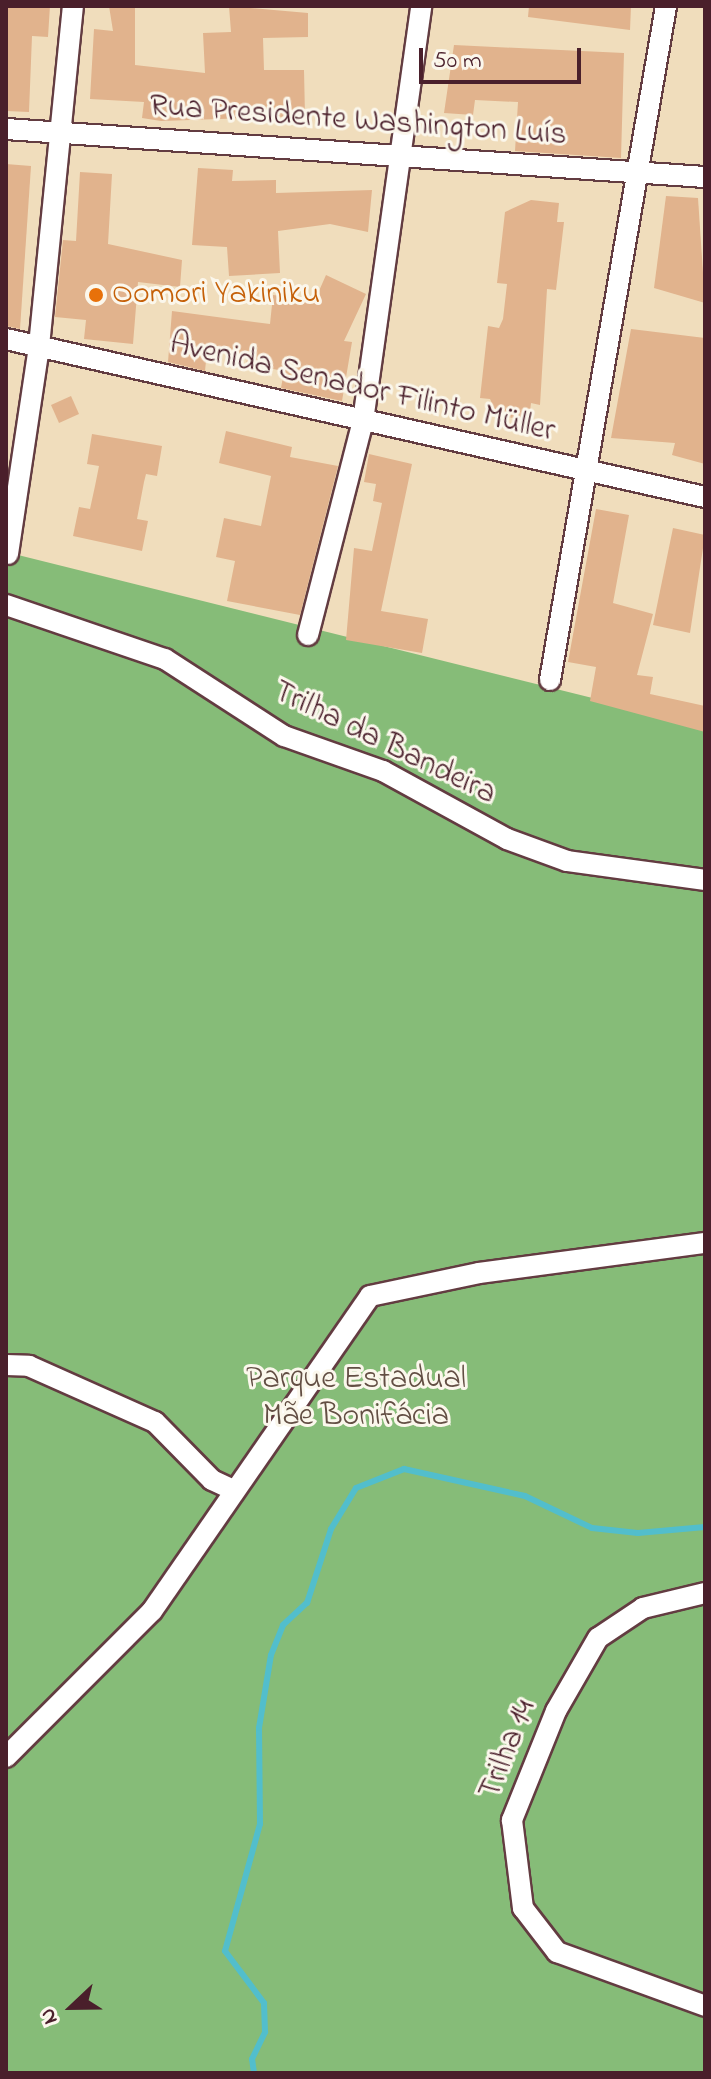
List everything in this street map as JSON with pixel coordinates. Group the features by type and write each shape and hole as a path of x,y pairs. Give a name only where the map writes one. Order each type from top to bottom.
{"street":[{"path":"8,554 39,346 73,6"},
{"path":"308,635 363,421 421,6"},
{"path":"550,680 666,6"},
{"name":"Rua Presidente Washington Luís","path":"6,129 399,151 705,177"},
{"name":"Avenida Senador Filinto Müller","path":"6,339 705,497"},
{"name":"Trilha da Bandeira","path":"6,605 165,659 284,736 383,771 507,839 567,861 705,880"},
{"path":"6,1757 152,1611 370,1296 479,1273 705,1243"},
{"path":"6,1365 29,1366 155,1422 212,1480 233,1490"},
{"name":"Trilha 14","path":"705,1593 643,1608 598,1638 556,1711 512,1820 516,1882 538,1932 557,1952 619,1981 647,1984 705,2006"}],"green space":[{"name":"Parque Estadual Mãe Bonifácia","path":"6,552 705,726 705,2073 6,2073"}],"building":[{"path":"6,6 50,6 48,37 32,36 29,112 6,111"},
{"path":"109,6 135,6 135,65 205,73 203,33 231,32 229,6 308,13 308,37 263,38 264,70 304,70 305,116 161,121 142,118 144,102 90,99 94,29 113,31"},
{"path":"529,6 631,6 630,30 528,17"},
{"path":"454,45 624,53 621,158 515,151 518,102 475,100 473,115 444,113"},
{"path":"6,164 31,166 20,329 6,326"},
{"path":"198,168 233,170 232,181 276,180 276,193 372,190 368,232 330,224 278,231 280,273 229,276 227,247 192,245"},
{"name":"Oomori Yakiniku","path":"80,172 112,174 108,244 182,260 180,287 138,282 133,344 84,339 86,320 55,317 63,240 76,241"},
{"path":"666,196 698,198 705,303 654,288"},
{"path":"531,200 559,203 557,222 564,222 556,290 547,289 540,405 531,403 529,420 498,416 490,399 480,398 488,326 499,328 503,319 507,284 497,283 505,212"},
{"path":"326,275 366,294 344,341 352,342 342,401 281,388 284,371 246,364 248,355 207,351 205,371 168,362 172,311 270,324 273,295 315,300"},
{"path":"631,329 705,338 705,464 672,455 675,443 611,438"},
{"path":"71,396 79,414 59,423 51,405"},
{"path":"226,431 292,447 290,457 338,466 300,615 227,601 235,561 216,557 224,518 261,526 271,476 219,463"},
{"path":"92,434 162,446 157,476 146,474 144,482 137,519 148,521 142,551 73,536 79,507 90,509 99,466 87,464"},
{"path":"369,454 412,464 381,611 428,619 422,653 346,640 354,548 372,551 382,503 373,501 376,484 364,482"},
{"path":"596,509 629,515 613,603 653,614 637,675 653,677 650,694 705,706 705,732 590,701 596,667 568,662"},
{"path":"673,528 705,535 690,633 653,625"}],"waterway":[{"path":"254,2073 252,2059 265,2032 264,2003 225,1951 260,1824 259,1728 271,1655 283,1625 307,1603 331,1529 356,1488 404,1469 525,1496 592,1528 638,1533 705,1527"}],"place":[{"name":"Oomori Yakiniku","path":"96,295"}]}
